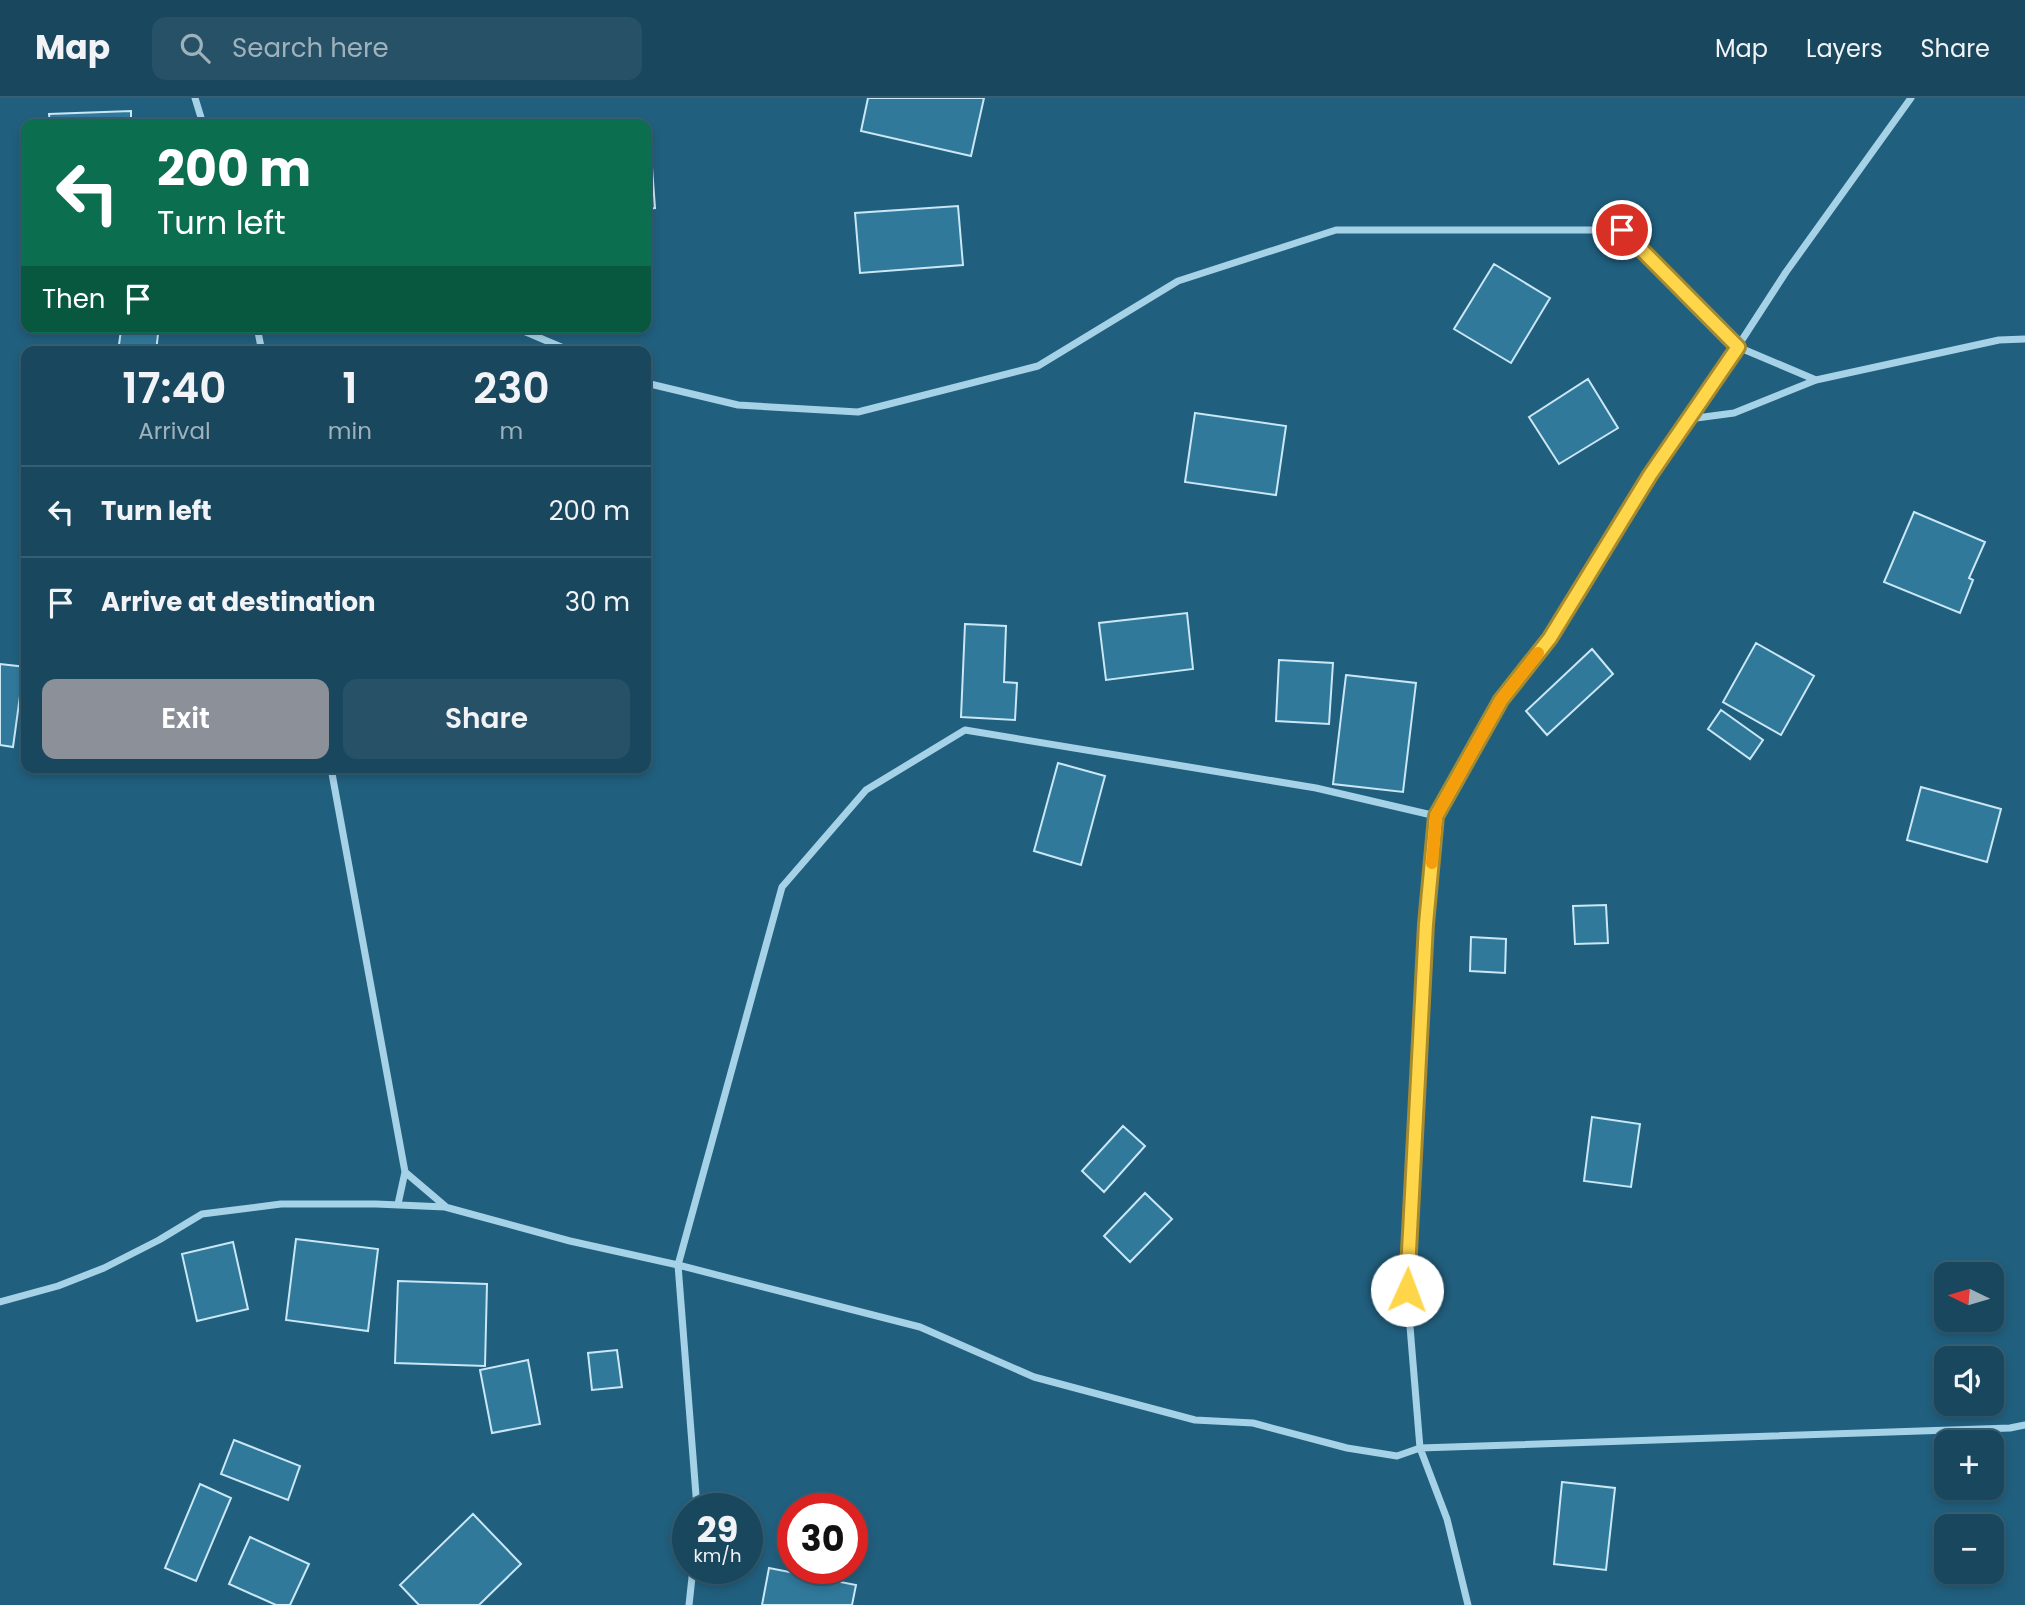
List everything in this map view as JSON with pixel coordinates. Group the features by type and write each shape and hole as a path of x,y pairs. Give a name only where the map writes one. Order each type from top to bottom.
{"street":[{"path":"195,98 201,119"},
{"path":"1468,1605 1447,1519 1420,1448 1407,1290 1426,924 1436,816 1501,700 1550,638 1650,475 1786,272 1911,98"},
{"path":"651,384 738,405 858,412 1038,366 1178,281 1336,230 1622,230 1738,347 1816,380"},
{"path":"528,333 559,346"},
{"path":"1689,419 1734,413 1816,380 1999,340 2025,339"},
{"path":"696,1493 678,1265 782,887 866,790 965,730 1316,788 1436,816"},
{"path":"332,773 405,1172 398,1204"},
{"path":"405,1172 445,1207"},
{"path":"0,1302 58,1286 104,1268 202,1214 281,1204 398,1204 445,1207 570,1241 678,1265 920,1327 1034,1377 1195,1420 1253,1423 1347,1448 1397,1456 1420,1448 2010,1428 2025,1425"},
{"path":"689,1605 691,1584"}],"building":[{"path":"868,98 984,98 971,156 861,131"},
{"path":"131,111 131,119 50,119 49,114"},
{"path":"651,154 655,208 651,208"},
{"path":"958,206 963,265 860,273 855,213"},
{"path":"1494,264 1550,298 1511,363 1454,329"},
{"path":"121,333 158,334 157,346 119,346"},
{"path":"1588,379 1618,428 1559,464 1529,417"},
{"path":"1195,413 1286,426 1276,495 1185,482"},
{"path":"1914,512 1985,542 1969,578 1973,580 1960,613 1884,582"},
{"path":"1187,613 1193,669 1106,680 1099,623"},
{"path":"965,624 1006,626 1004,682 1017,683 1015,720 961,717"},
{"path":"1756,643 1814,676 1781,735 1723,702"},
{"path":"1592,649 1613,674 1547,735 1526,711"},
{"path":"1279,660 1333,663 1329,724 1276,721"},
{"path":"0,664 21,666 21,696 13,747 0,745"},
{"path":"1346,675 1416,683 1403,792 1333,784"},
{"path":"1721,710 1763,740 1750,759 1708,729"},
{"path":"1058,763 1105,776 1081,865 1034,851"},
{"path":"1921,787 2001,809 1987,862 1907,840"},
{"path":"1606,905 1608,943 1575,944 1573,906"},
{"path":"1471,937 1506,939 1505,973 1470,971"},
{"path":"1592,1117 1640,1124 1631,1187 1584,1181"},
{"path":"1123,1126 1145,1146 1104,1192 1082,1171"},
{"path":"1145,1193 1172,1219 1130,1262 1104,1236"},
{"path":"296,1239 378,1249 368,1331 286,1320"},
{"path":"233,1242 248,1309 197,1321 182,1254"},
{"path":"398,1281 487,1284 485,1366 395,1363"},
{"path":"617,1350 622,1387 592,1390 588,1353"},
{"path":"528,1360 540,1424 492,1433 480,1370"},
{"path":"234,1440 300,1466 288,1500 221,1474"},
{"path":"1562,1482 1615,1488 1606,1570 1554,1564"},
{"path":"200,1484 231,1498 196,1581 165,1568"},
{"path":"473,1514 521,1564 479,1605 419,1605 400,1585"},
{"path":"250,1537 309,1564 290,1605 276,1605 229,1584"},
{"path":"769,1568 777,1570 777,1584 856,1585 852,1605 762,1605"}],"slow traffic":[{"path":"1432,863 1436,816 1501,700 1538,653"}],"route":[{"path":"1407,1290 1426,924 1436,816 1501,700 1550,638 1650,475 1738,347 1622,230"}]}
